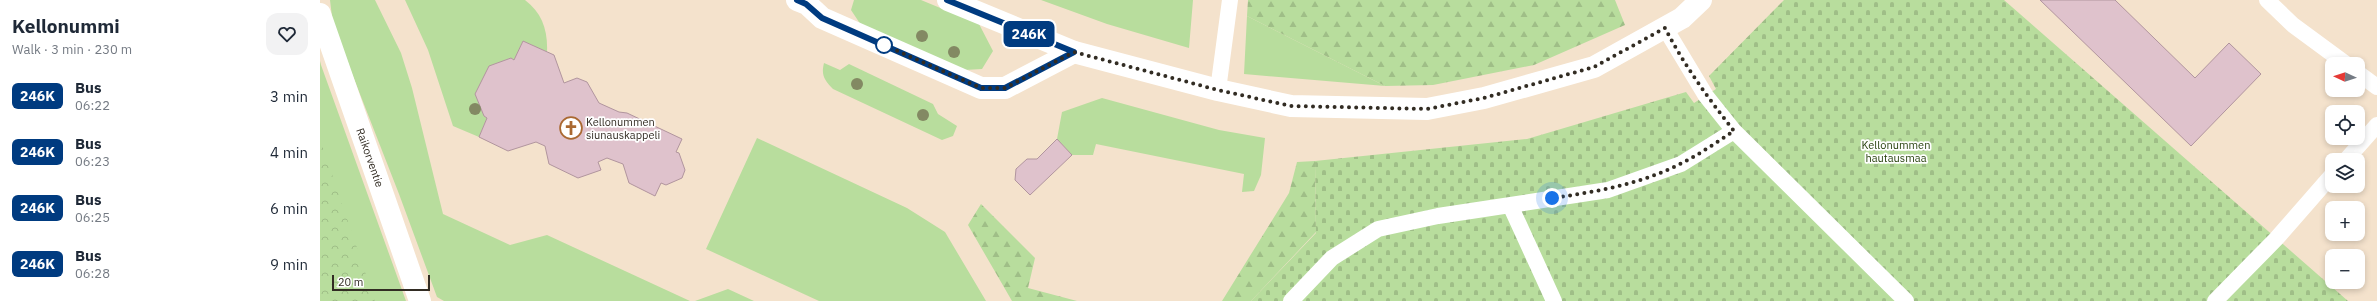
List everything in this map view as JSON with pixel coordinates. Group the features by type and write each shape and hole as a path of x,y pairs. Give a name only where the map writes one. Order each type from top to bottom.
{"street":[{"path":"948,0 1074,52 1218,90 1291,106 1427,109 1484,98 1594,67 1682,18 1701,0"},
{"path":"805,1 822,18 981,88 1005,88 1074,52"},
{"name":"Raikorventie","path":"320,14 420,301"}],"lane":[{"path":"1218,90 1230,0"},
{"path":"2267,0 2293,25 2336,57"},
{"path":"1665,28 1676,50 1706,96 1734,131 1906,301"},
{"path":"2365,78 2377,87"},
{"path":"2352,153 2377,125"},
{"path":"1291,301 1332,258 1378,229 1406,222 1608,190 1681,164 1734,131"},
{"path":"2215,301 2276,239 2325,183"},
{"path":"1510,205 1554,301"}],"green space":[{"path":"330,0 375,0 401,53 412,88 443,214 510,245 547,235 690,301 444,301 437,297 399,194 333,25"},
{"path":"405,0 525,0 540,16 545,29 547,52 523,41 514,60 511,58 476,94 484,116 487,118 479,137 453,126 428,50"},
{"path":"854,0 921,0 979,24 993,51 982,69 964,70 861,25 851,10"},
{"path":"1041,0 1193,0 1189,48 1107,24"},
{"path":"1248,0 1615,0 1625,25 1534,65 1433,85 1385,86 1247,16"},
{"name":"Kellonummen hautausmaa","path":"1784,0 2004,0 2325,281 2325,289 2334,289 2348,301 1251,301 1316,233 1315,161 1527,139 1686,92 1694,103 1716,89 1709,76"},
{"path":"1247,16 1385,86 1244,74"},
{"path":"320,61 321,65 406,301 320,301"},
{"path":"824,63 840,70 849,64 933,104 938,114 957,126 953,136 942,140 833,89 824,77"},
{"path":"1102,98 1219,130 1265,138 1261,175 1254,191 1242,192 1244,174 1096,144 1093,155 1072,155 1057,139 1062,112"},
{"path":"757,138 907,208 945,232 986,301 819,301 706,249"},
{"path":"320,139 375,301 320,301"},
{"path":"1315,161 1316,232 1251,301 1222,301 1289,193 1297,162"},
{"path":"981,204 1035,258 1028,288 1077,301 1012,301 968,225"},
{"path":"728,289 754,301 695,301"}],"building":[{"path":"2040,0 2115,0 2195,78 2229,43 2261,74 2191,146"},
{"name":"Kellonummen siunauskappeli","path":"523,41 554,55 564,83 577,78 587,82 599,103 619,112 627,113 682,139 676,152 679,153 685,170 682,178 666,185 661,183 655,196 629,183 623,164 607,158 598,162 601,170 578,178 549,164 545,146 536,142 508,151 479,137 487,118 484,116 475,94 489,66 511,58 514,60"},
{"path":"1057,139 1072,155 1030,195 1015,180 1016,169 1027,159 1037,159"}],"bus line":[{"name":"246K","path":"797,0 806,4 822,18 981,88 1005,88 1074,52 947,0"}],"place":[{"name":"Kellonummen siunauskappeli","path":"571,128"}],"route":[{"path":"884,45 981,88 1005,88 1074,52 1218,90 1291,106 1427,109 1484,98 1594,67 1665,28 1676,50 1706,96 1734,131 1681,164 1647,177 1608,190 1552,198"}]}
